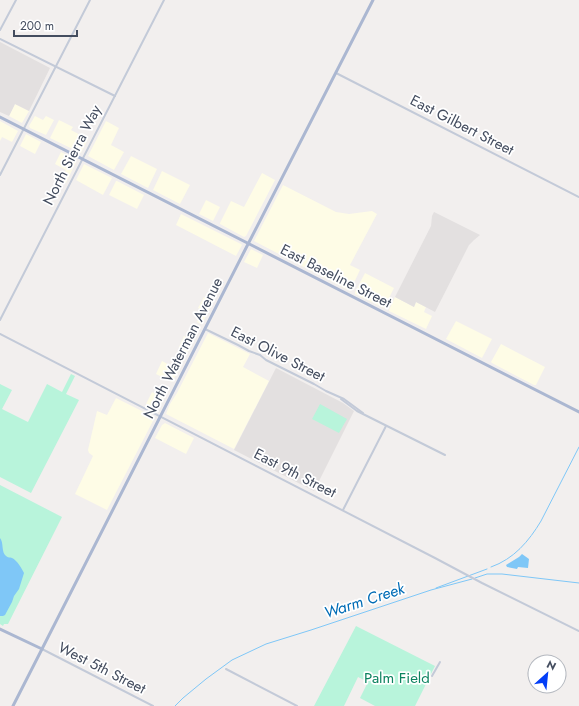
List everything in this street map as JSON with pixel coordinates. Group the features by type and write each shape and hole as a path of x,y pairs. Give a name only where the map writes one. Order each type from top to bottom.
{"main road":[{"name":"North Waterman Avenue","path":"13,706 373,0"},
{"name":"East Baseline Street","path":"0,117 579,412"},
{"path":"0,628 42,649"}],"street":[{"path":"0,30 16,0"},
{"path":"0,176 90,0"},
{"name":"North Sierra Way","path":"0,320 164,0"},
{"path":"0,39 115,96"},
{"name":"East Gilbert Street","path":"336,72 443,128 579,196"},
{"name":"East Olive Street","path":"205,329 248,351 260,355 266,360 341,398 357,411 445,455"},
{"name":"East 9th Street","path":"0,334 482,583 579,631"},
{"path":"343,510 386,425"},
{"name":"West 5th Street","path":"42,649 153,706"},
{"path":"432,676 440,662"},
{"path":"226,669 297,706"}],"shaded area":[{"path":"0,42 50,68 29,111 15,104 9,116 0,112"},
{"path":"15,104 29,111 22,123 9,116"},
{"path":"35,116 43,120 46,116 54,120 46,135 30,128 29,126"},
{"path":"59,120 73,127 71,130 88,139 81,153 50,138"},
{"path":"0,121 18,131 12,142 2,137 0,141"},
{"path":"106,121 119,128 111,145 124,152 114,170 88,156"},
{"path":"26,134 41,142 35,154 20,146"},
{"path":"61,152 77,160 66,183 61,180 66,170 55,164"},
{"path":"131,156 157,169 148,188 121,174"},
{"path":"84,164 112,178 103,195 76,180"},
{"path":"162,171 190,185 180,204 153,190"},
{"path":"262,173 275,180 246,236 244,237 220,223 231,201 244,207"},
{"path":"116,181 144,195 137,209 109,195"},
{"path":"283,185 336,212 349,214 372,211 377,214 350,265 360,270 350,291 254,241"},
{"path":"206,200 220,207 213,221 199,214"},
{"path":"434,212 480,235 469,245 435,312 416,302 414,307 395,297 431,226"},
{"path":"181,214 241,244 242,245 236,256 176,225"},
{"path":"251,249 263,255 257,268 244,262"},
{"path":"365,273 394,288 384,308 355,294"},
{"path":"204,297 213,302 201,324 197,322 203,311 198,308"},
{"path":"395,297 414,307 416,302 426,307 424,312 432,316 426,329 389,311"},
{"path":"456,321 492,339 482,358 446,339"},
{"path":"194,327 199,329 188,352 186,352 179,347 184,336 188,338"},
{"path":"208,333 250,354 243,367 269,381 234,449 166,414"},
{"path":"501,344 545,367 536,385 491,362"},
{"path":"162,361 179,370 172,382 156,374"},
{"path":"276,368 343,403 354,411 314,491 234,450"},
{"path":"152,392 164,398 159,409 146,404"},
{"path":"116,398 154,417 154,419 107,510 75,494 93,456 88,450 97,411 107,415"},
{"path":"165,423 194,438 186,454 155,438 162,425"}],"green space":[{"path":"71,374 75,376 66,394 79,400 31,493 0,477 0,384 12,390 2,409 28,422 47,384 62,392"},
{"path":"320,404 347,419 339,433 312,419"},
{"path":"0,485 62,517 8,624 4,624 3,626 0,624"},
{"name":"Palm Field","path":"356,626 435,666 415,706 375,706 360,698 368,682 358,677 344,706 314,706"}],"water":[{"path":"0,538 4,554 16,561 24,573 19,589 5,615 3,616 0,616"},
{"path":"522,554 529,559 528,568 518,567 517,569 507,567 506,565"}],"waterway":[{"path":"491,567 499,564 514,554 531,536 541,521 579,447"},
{"name":"Warm Creek","path":"436,588 487,569"},
{"name":"Warm Creek","path":"475,578 487,574 502,574 579,583"},
{"name":"Warm Creek","path":"175,706 206,679 232,660 266,644 431,590 472,579"}]}
